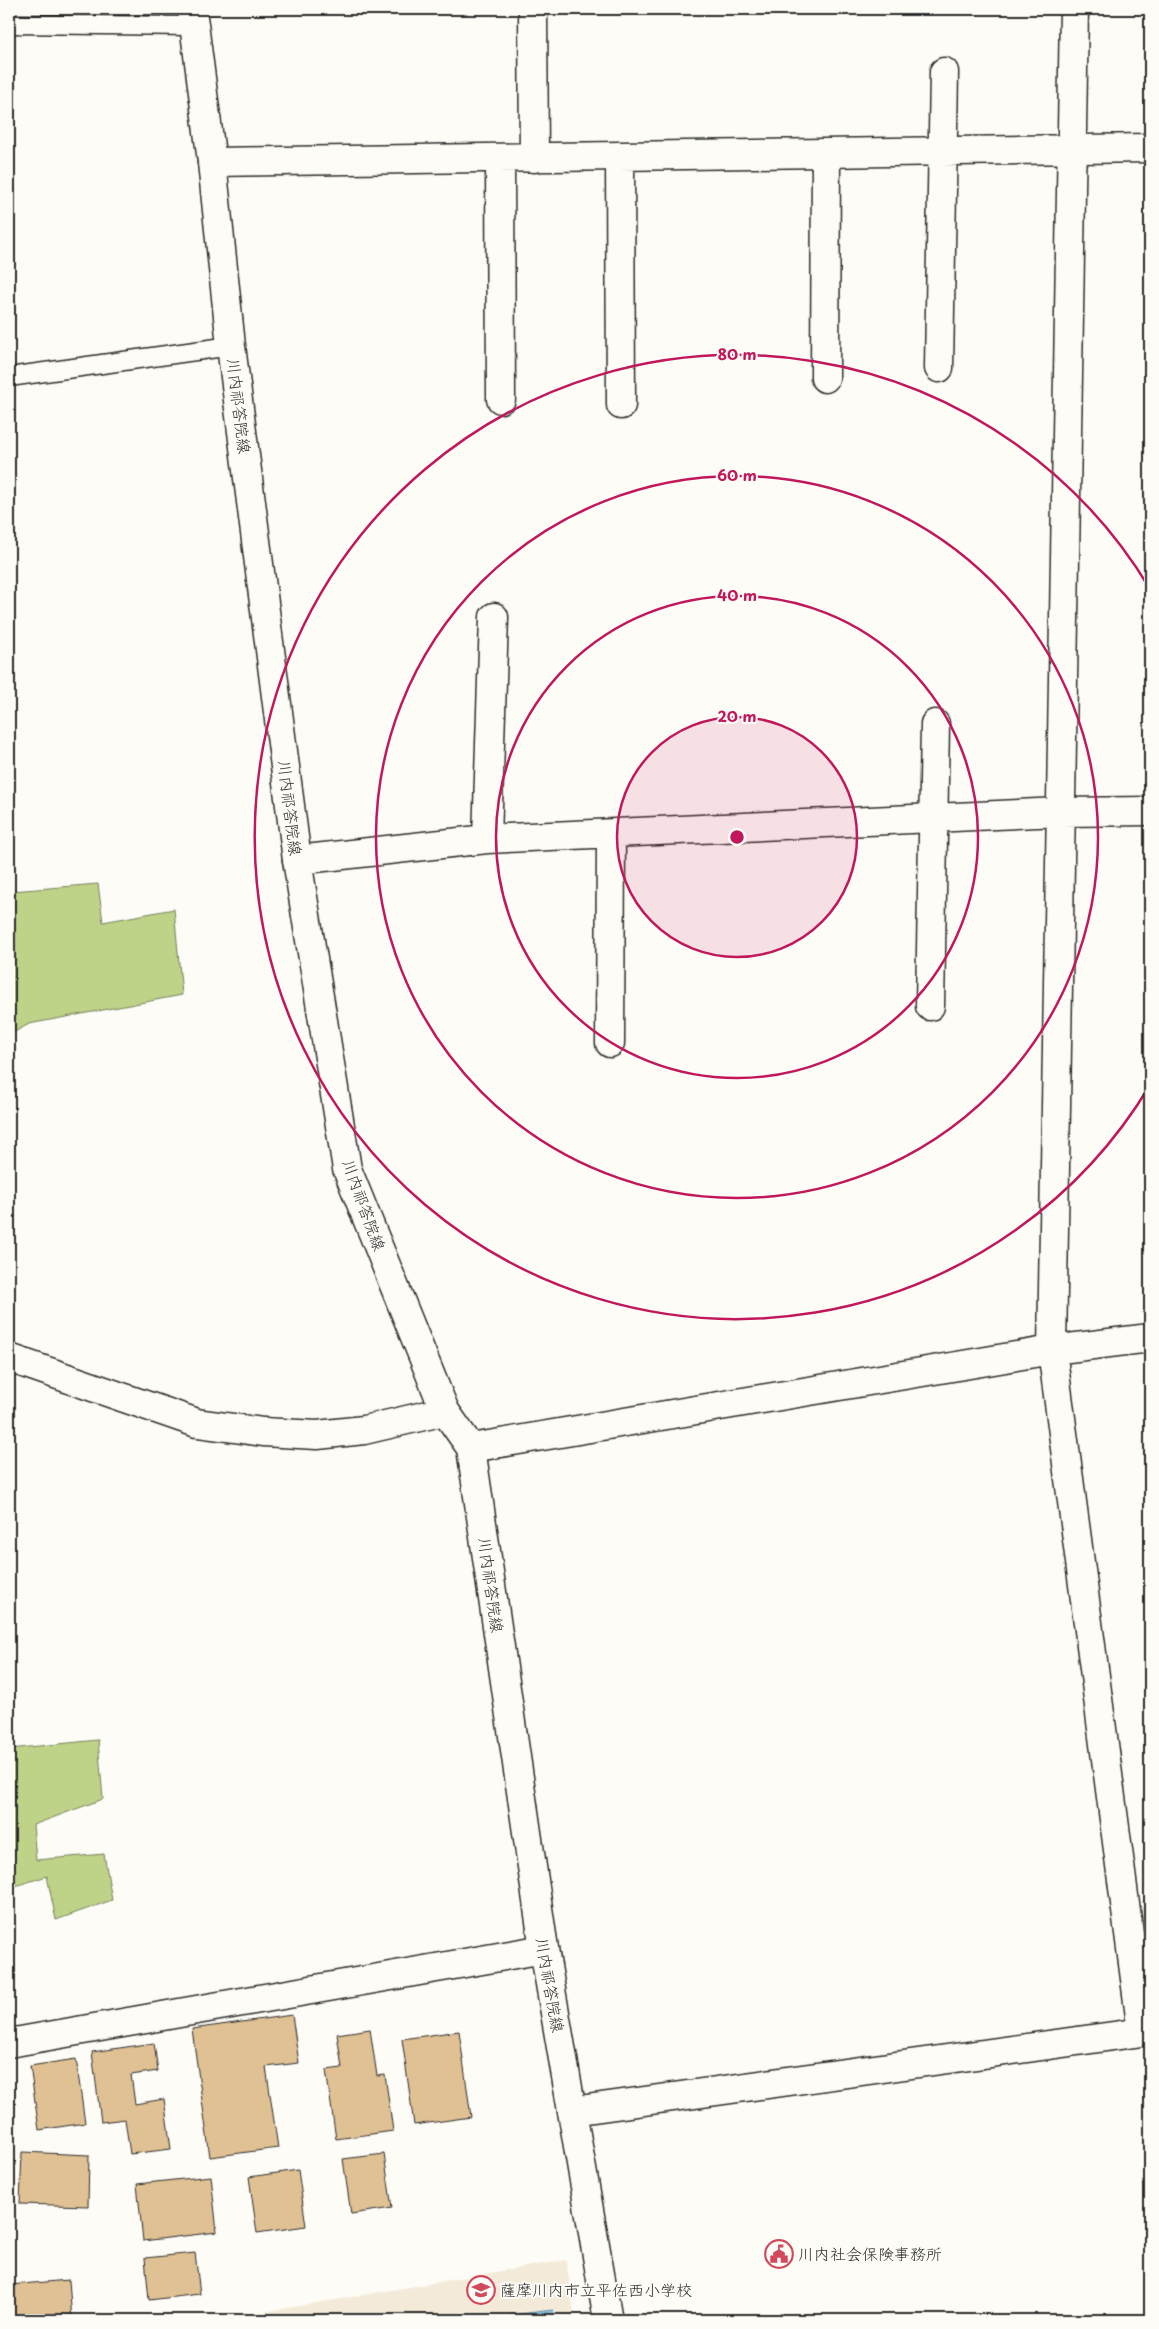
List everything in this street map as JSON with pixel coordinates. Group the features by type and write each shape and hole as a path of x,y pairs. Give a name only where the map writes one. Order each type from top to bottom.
{"street":[{"path":"533,9 534,158"},
{"path":"572,2111 1142,2032 1052,1350 1074,9"},
{"name":"川内祁答院線","path":"192,17 212,162 232,346 297,860 347,1169 444,1411 471,1448 544,1949 608,2320"},
{"path":"939,368 944,72"},
{"path":"212,162 1071,151 1150,148"},
{"path":"825,378 826,154"},
{"path":"620,157 622,405"},
{"path":"500,159 501,399"},
{"path":"487,840 494,617"},
{"path":"930,1006 935,724"},
{"path":"297,860 487,840 1060,812 1150,811"},
{"path":"610,1043 611,834"},
{"path":"471,1448 1052,1350 1150,1338"},
{"path":"9,1358 197,1423 263,1432 317,1435 364,1430 444,1411"},
{"path":"9,2044 544,1949"}],"lane":[{"path":"9,24 192,17"},
{"path":"9,377 232,346"}],"shaded area":[{"name":"薩摩川内市立平佐西小学校","path":"566,2260 575,2320 218,2320"}],"green space":[{"path":"98,884 103,922 174,909 182,995 29,1024 9,1035 9,889 12,891"},
{"path":"98,1740 103,1799 33,1825 36,1860 104,1854 112,1900 56,1920 47,1876 9,1888 9,1749"}],"water":[{"path":"553,2310 555,2320 511,2320 510,2315"}],"building":[{"path":"292,2015 299,2063 266,2067 278,2148 210,2157 192,2029"},
{"path":"370,2029 377,2076 385,2075 393,2131 336,2139 326,2070 342,2068 337,2034"},
{"path":"459,2031 471,2117 414,2125 402,2039"},
{"path":"154,2043 158,2071 131,2075 135,2104 164,2099 171,2149 130,2154 125,2119 101,2122 92,2052"},
{"path":"76,2059 85,2123 39,2130 30,2066"},
{"path":"9,2096 12,2096 16,2131 9,2131"},
{"path":"22,2152 89,2155 88,2206 20,2204"},
{"path":"384,2154 392,2208 351,2214 343,2159"},
{"path":"298,2170 306,2226 257,2233 249,2177"},
{"path":"211,2176 217,2232 143,2241 137,2184"},
{"path":"195,2253 200,2294 149,2300 145,2258"},
{"path":"69,2280 72,2320 9,2320 9,2285"}],"place":[{"name":"川内社会保険事務所","path":"779,2254"},
{"name":"薩摩川内市立平佐西小学校","path":"481,2290"}]}
